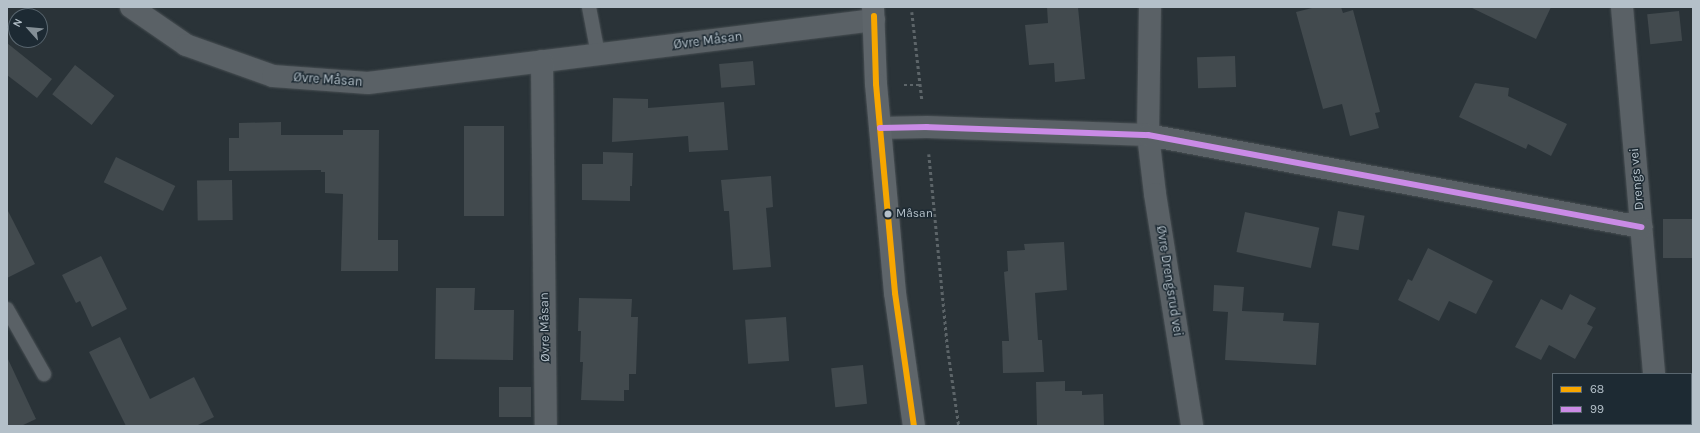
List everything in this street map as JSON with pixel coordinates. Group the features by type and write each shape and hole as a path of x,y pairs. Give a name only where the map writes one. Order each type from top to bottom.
{"main road":[{"path":"874,14 880,128 895,296 914,426"}],"street":[{"name":"Øvre Måsan","path":"131,7 186,45 273,76 368,83 598,54 874,14"},
{"name":"Øvre Drengsrud vei","path":"1150,7 1148,135 1155,194 1192,426"},
{"name":"Drengs vei","path":"1622,7 1654,373"},
{"name":"Øvre Måsan","path":"542,61 546,426"},
{"path":"880,128 927,127 1148,135 1641,227"}],"lane":[{"path":"588,7 598,54"},
{"path":"7,309 44,374"}],"path":[{"path":"912,12 922,101"},
{"path":"901,85 919,85"},
{"path":"929,147 948,350 958,426"}],"building":[{"path":"1047,7 1078,7 1085,79 1055,82 1054,63 1029,65 1025,25 1048,23"},
{"path":"1316,7 1341,7 1343,13 1353,10 1380,112 1375,113 1379,128 1350,136 1342,104 1323,109 1296,12"},
{"path":"1470,7 1551,7 1536,39"},
{"path":"1679,11 1682,41 1650,44 1647,14"},
{"path":"7,43 8,48 13,48 52,79 37,98 7,75"},
{"path":"1235,56 1236,87 1198,88 1197,57"},
{"path":"753,61 755,85 721,88 719,64"},
{"path":"75,65 114,96 92,125 52,94"},
{"path":"1475,83 1509,88 1508,96 1567,124 1551,156 1528,144 1526,149 1459,117"},
{"path":"613,98 648,99 648,108 724,102 728,150 689,152 688,136 612,142"},
{"path":"281,122 281,135 343,135 343,130 379,130 378,240 398,240 398,271 341,271 343,194 325,193 325,172 321,172 321,170 229,171 229,138 239,138 239,123"},
{"path":"464,126 504,126 504,216 464,216"},
{"path":"603,152 633,153 630,201 582,200 582,164 603,164"},
{"path":"116,157 175,186 163,211 104,182"},
{"path":"771,176 773,207 766,208 771,267 733,270 729,211 724,211 721,180"},
{"path":"232,180 233,220 198,221 197,181"},
{"path":"7,209 35,264 7,278"},
{"path":"1338,211 1365,216 1359,250 1332,245"},
{"path":"1245,212 1319,228 1311,268 1236,252"},
{"path":"1663,219 1693,219 1693,258 1663,258"},
{"path":"1064,242 1067,290 1035,293 1038,340 1042,340 1044,372 1003,373 1002,341 1009,341 1004,272 1008,271 1007,251 1025,250 1024,244"},
{"path":"1428,248 1493,281 1476,314 1449,301 1439,321 1398,300 1408,279 1412,281"},
{"path":"101,256 127,309 92,327 80,301 76,303 62,275"},
{"path":"1214,285 1244,287 1242,311 1284,313 1283,321 1319,323 1316,365 1225,360 1228,312 1213,311"},
{"path":"436,288 475,288 474,310 514,310 513,360 435,359"},
{"path":"1570,294 1596,308 1587,324 1593,327 1575,359 1549,345 1541,360 1515,347 1541,299 1562,310"},
{"path":"579,298 632,299 631,317 638,317 636,374 629,374 629,390 624,390 624,401 581,400 583,362 580,362 581,331 578,331"},
{"path":"786,317 789,361 748,364 745,320"},
{"path":"120,337 150,399 194,377 214,417 196,426 126,426 89,352"},
{"path":"7,357 36,419 21,426 7,426"},
{"path":"863,365 867,404 835,407 831,368"},
{"path":"1065,381 1065,391 1082,391 1082,395 1103,394 1104,426 1037,426 1036,382"},
{"path":"499,387 531,387 531,417 499,417"}],"transit line":[{"name":"68","path":"874,16 876,84 895,293 914,426"},
{"name":"99","path":"880,128 927,127 1148,135 1641,227"}],"place":[{"name":"Måsan","path":"888,214"}]}
